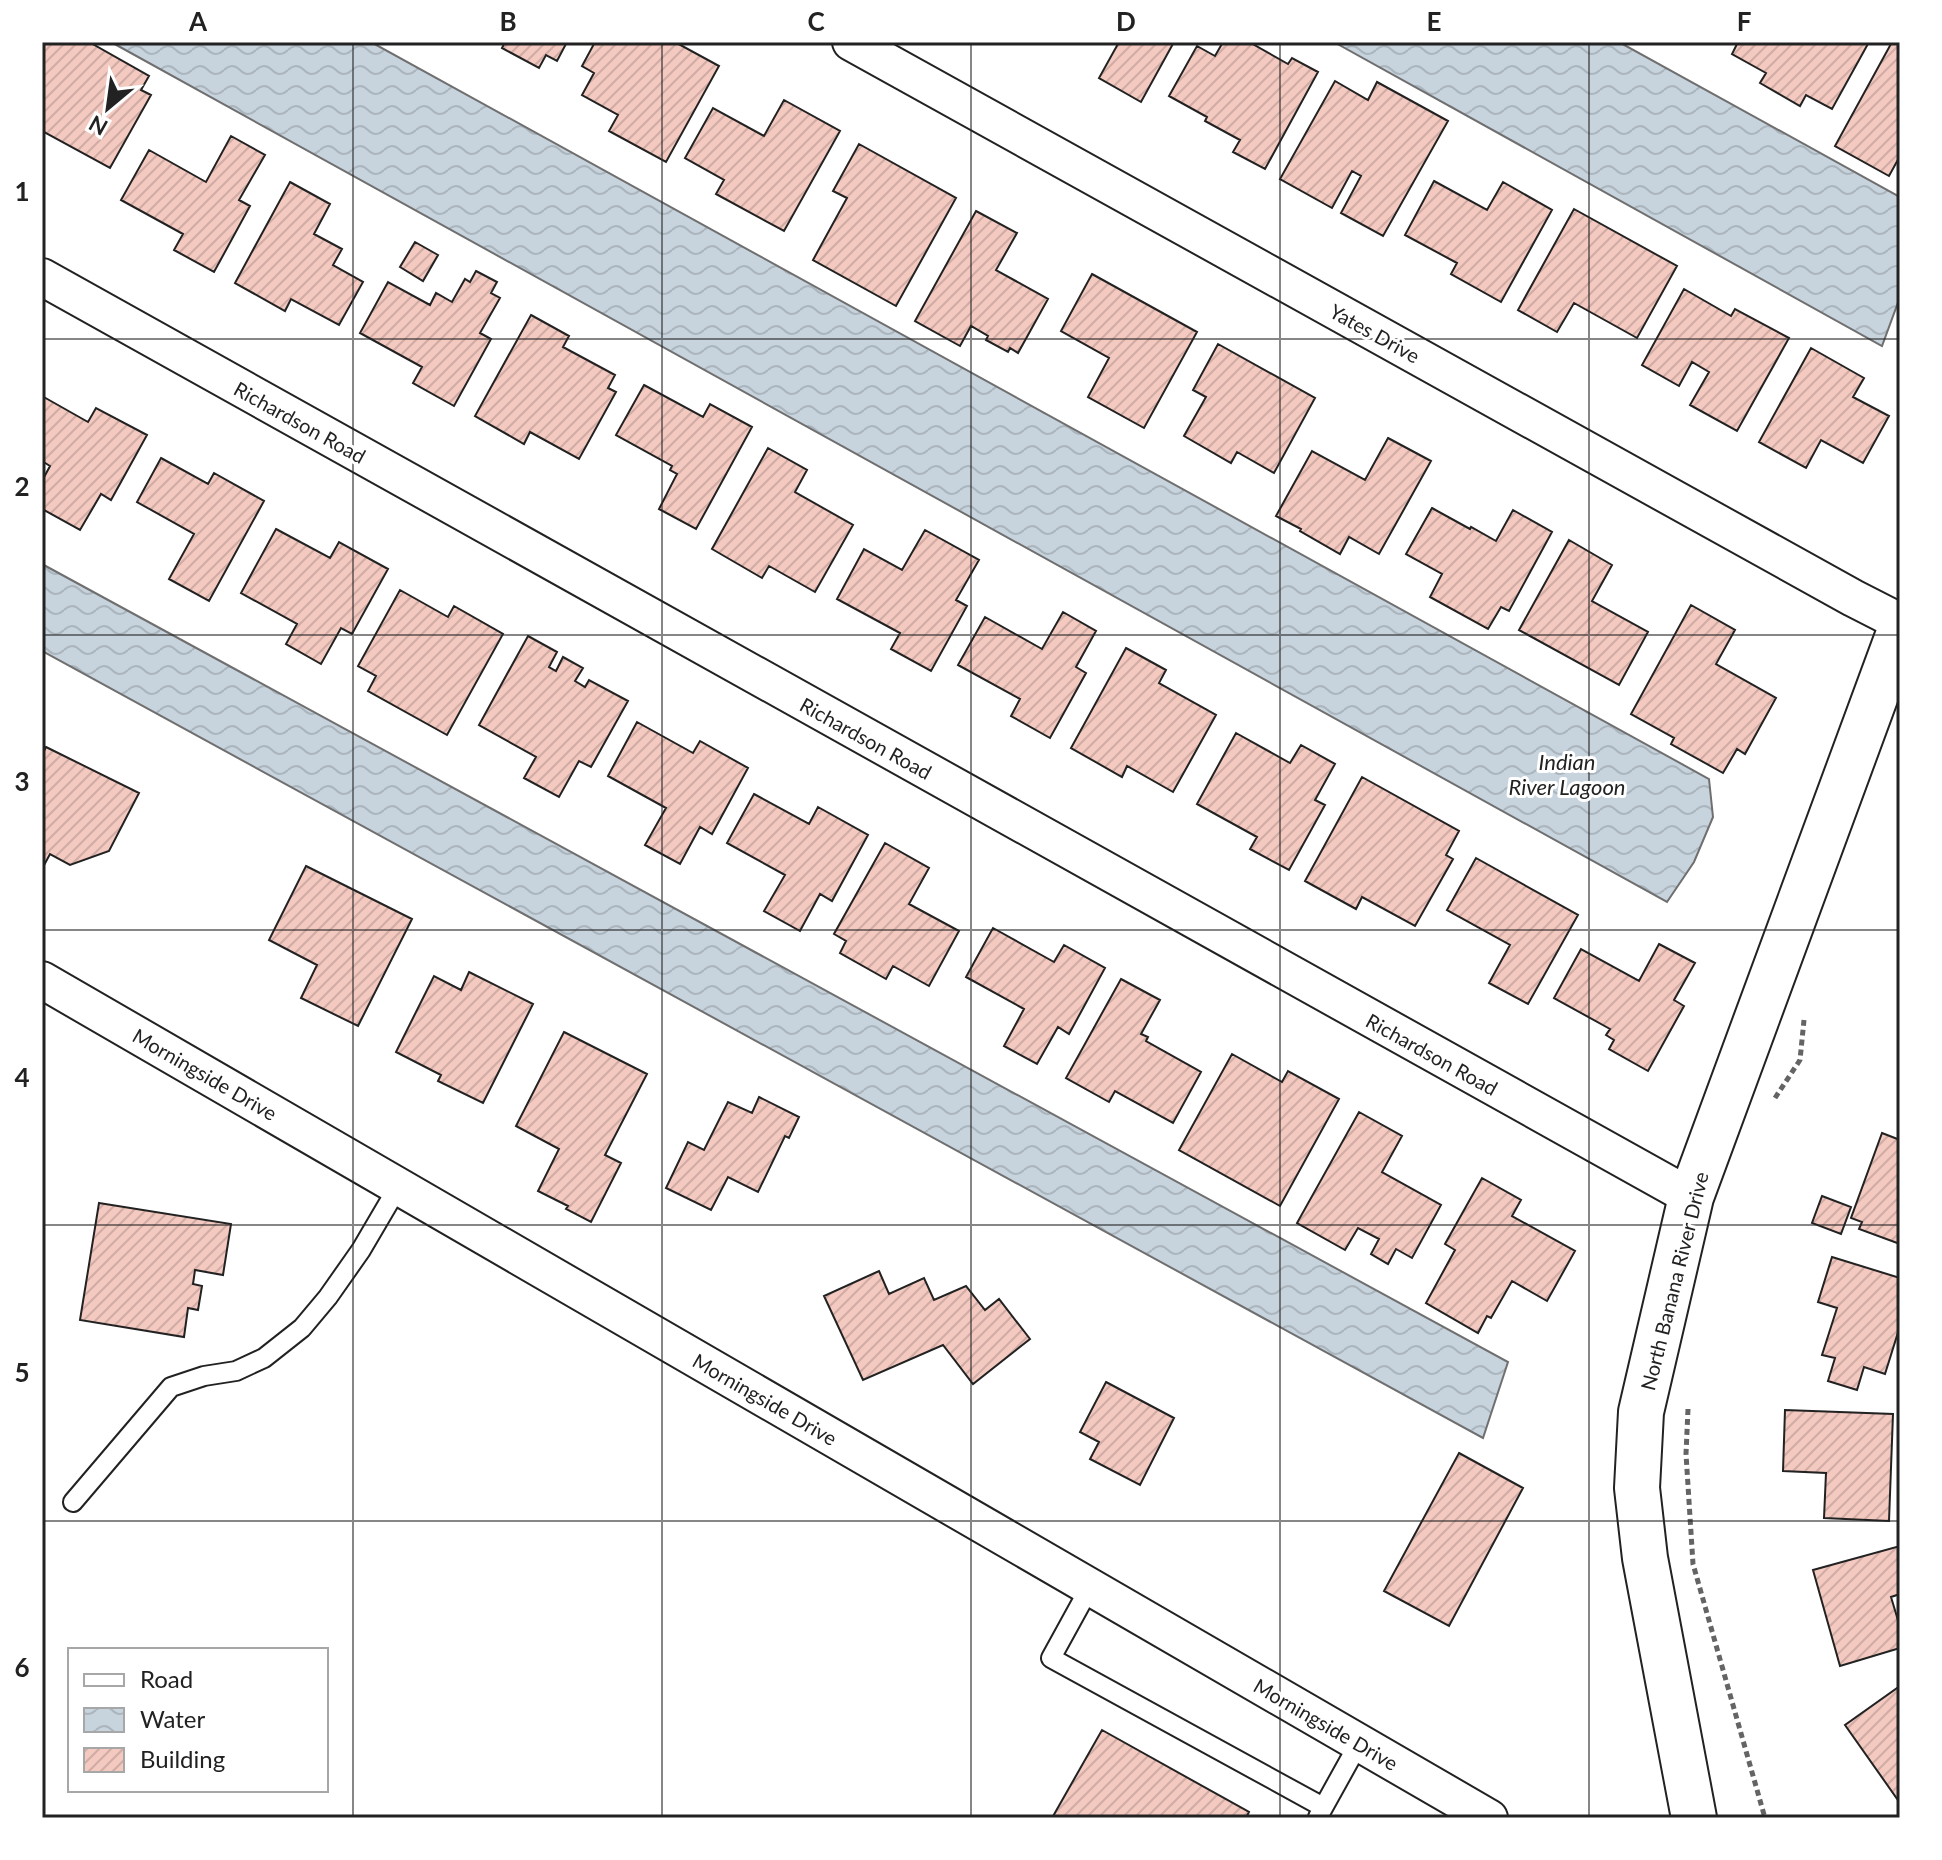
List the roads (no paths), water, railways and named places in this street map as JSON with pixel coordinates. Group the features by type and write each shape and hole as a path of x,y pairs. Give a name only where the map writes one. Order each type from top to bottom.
{"street":[{"name":"Yates Drive","path":"851,42 1900,622"},
{"name":"Richardson Road","path":"42,277 1691,1197"},
{"name":"North Banana River Drive","path":"1694,1818 1645,1558 1637,1488 1641,1412 1691,1197 1900,630"},
{"name":"Morningside Drive","path":"42,980 1489,1818"}],"lane":[{"path":"73,1502 171,1387 204,1376 236,1371 264,1358 302,1328 361,1250 398,1187"},
{"path":"1090,1587 1051,1658 1320,1812 1359,1743"}],"water":[{"name":"Indian River Lagoon","path":"111,42 371,42 1709,779 1713,817 1694,862 1667,902"},
{"path":"1334,42 1619,42 1900,197 1900,297 1882,346"},
{"path":"42,564 1508,1362 1483,1438 42,651"}]}
